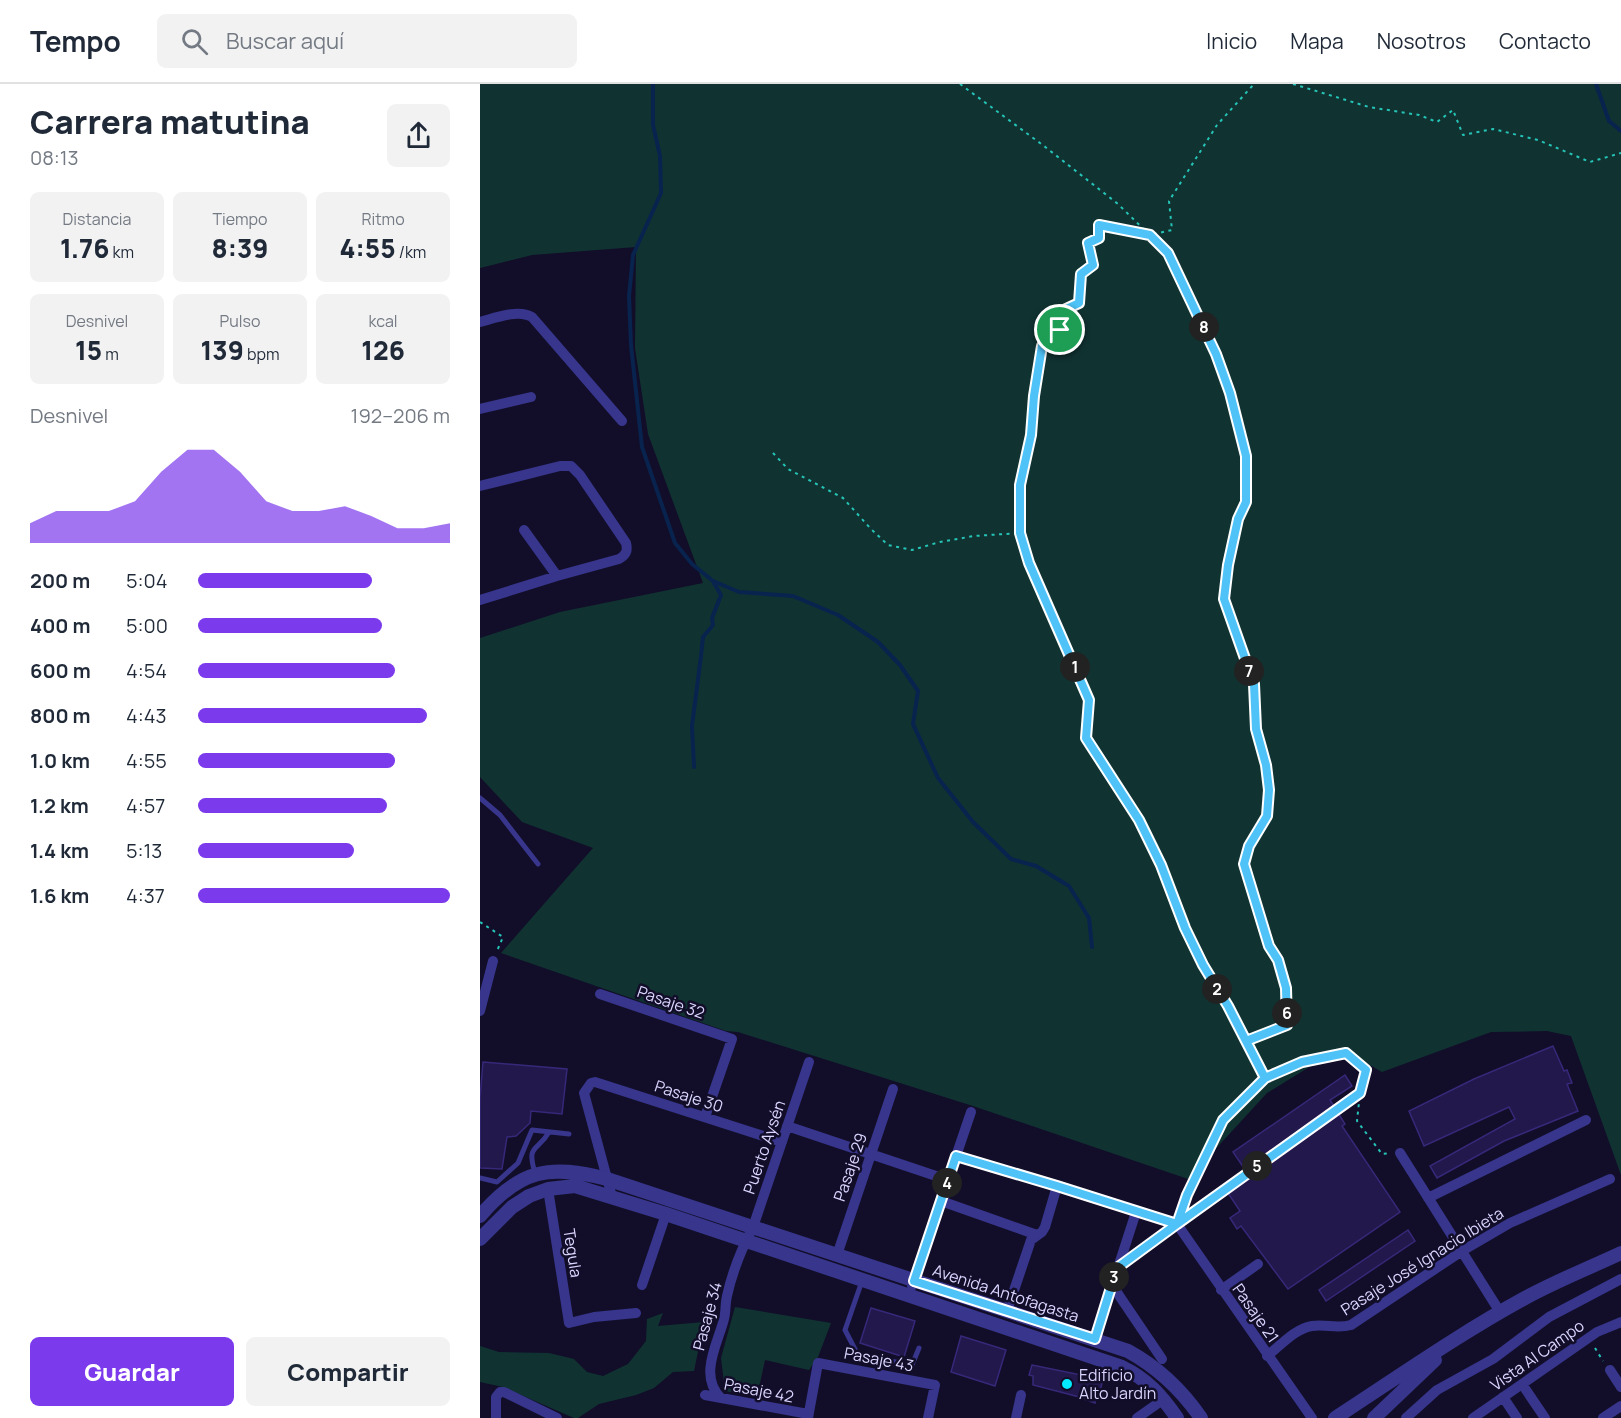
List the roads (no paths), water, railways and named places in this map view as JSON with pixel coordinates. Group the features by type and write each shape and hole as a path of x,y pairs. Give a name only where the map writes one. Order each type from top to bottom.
{"street":[{"path":"480,322 518,314 527,314 532,317 621,421"},
{"path":"480,410 531,397"},
{"path":"480,486 560,466 571,466 576,469 626,543 627,549 626,554 619,559 480,599"},
{"path":"524,530 557,576"},
{"path":"480,1011 493,961"},
{"name":"Pasaje 32","path":"600,994 732,1039 705,1117"},
{"name":"Puerto Aysén","path":"746,1241 753,1227 809,1062"},
{"name":"Pasaje 30","path":"607,1179 584,1093 587,1086 595,1082 782,1142"},
{"name":"Pasaje 29","path":"837,1255 892,1089"},
{"path":"909,1295 971,1112"},
{"path":"1428,1198 1586,1120"},
{"path":"787,1126 948,1180"},
{"path":"1400,1153 1500,1312"},
{"path":"956,1156 1177,1224"},
{"name":"Avenida Antofagasta","path":"480,1216 504,1191 519,1181 535,1175 571,1170 607,1179 1128,1351 1157,1369 1179,1389 1201,1418"},
{"path":"607,1179 612,1197"},
{"name":"Pasaje José Ignacio Ibieta","path":"1268,1356 1302,1328 1312,1326 1340,1328 1351,1325 1462,1251 1510,1223 1611,1179"},
{"name":"Avenida Antofagasta","path":"548,1189 575,1186 612,1197 1122,1367 1147,1382 1178,1418"},
{"path":"1007,1311 1031,1240 1045,1227 1057,1186"},
{"path":"480,1239 512,1207 529,1196 548,1189"},
{"name":"Tegula","path":"548,1189 569,1323 594,1317 636,1313"},
{"path":"1117,1268 1212,1198"},
{"path":"941,1202 1037,1235"},
{"path":"1095,1339 1136,1212"},
{"path":"642,1284 666,1214"},
{"name":"Pasaje 21","path":"1177,1224 1312,1418"},
{"name":"Pasaje 34","path":"721,1398 712,1383 712,1351 724,1319 727,1294 746,1241"},
{"path":"1335,1418 1447,1343 1500,1312 1528,1296 1621,1253"},
{"path":"1221,1290 1258,1264"},
{"path":"1406,1418 1437,1390 1493,1359 1549,1317 1621,1278"},
{"path":"1112,1285 1162,1359"},
{"name":"Vista Al Campo","path":"1473,1418 1597,1332 1621,1322"},
{"path":"1374,1418 1430,1364 1477,1327"},
{"name":"Pasaje 43","path":"808,1416 818,1363 935,1385 928,1418"},
{"path":"1610,1370 1621,1387"},
{"path":"1522,1384 1545,1418"},
{"path":"496,1418 496,1397 500,1392 557,1418"},
{"name":"Pasaje 42","path":"705,1395 808,1416"},
{"path":"1016,1418 1021,1395"},
{"path":"1503,1397 1517,1418"},
{"path":"1137,1418 1164,1399"},
{"path":"1603,1418 1621,1406"}],"lane":[{"path":"480,798 500,815 538,864"},
{"path":"480,1178 497,1182 518,1163 532,1130 569,1134"},
{"path":"535,1175 530,1158 535,1146 545,1139 549,1132"},
{"path":"863,1280 845,1330 858,1354 912,1365 919,1348"}],"waterway":[{"path":"653,84 653,125 660,156 661,193 633,255 629,296 631,345 642,447 675,543 692,564 713,581 739,592 793,596 838,615 878,642 900,665 918,691 913,724 938,778 973,822 1011,859 1036,866 1069,886 1089,918 1092,947"},
{"path":"1596,84 1609,121 1621,131"},
{"path":"694,767 692,726 703,637 713,625 712,618 721,595 714,583"}],"place":[{"name":"Edificio Alto Jardín","path":"1067,1384"}]}
